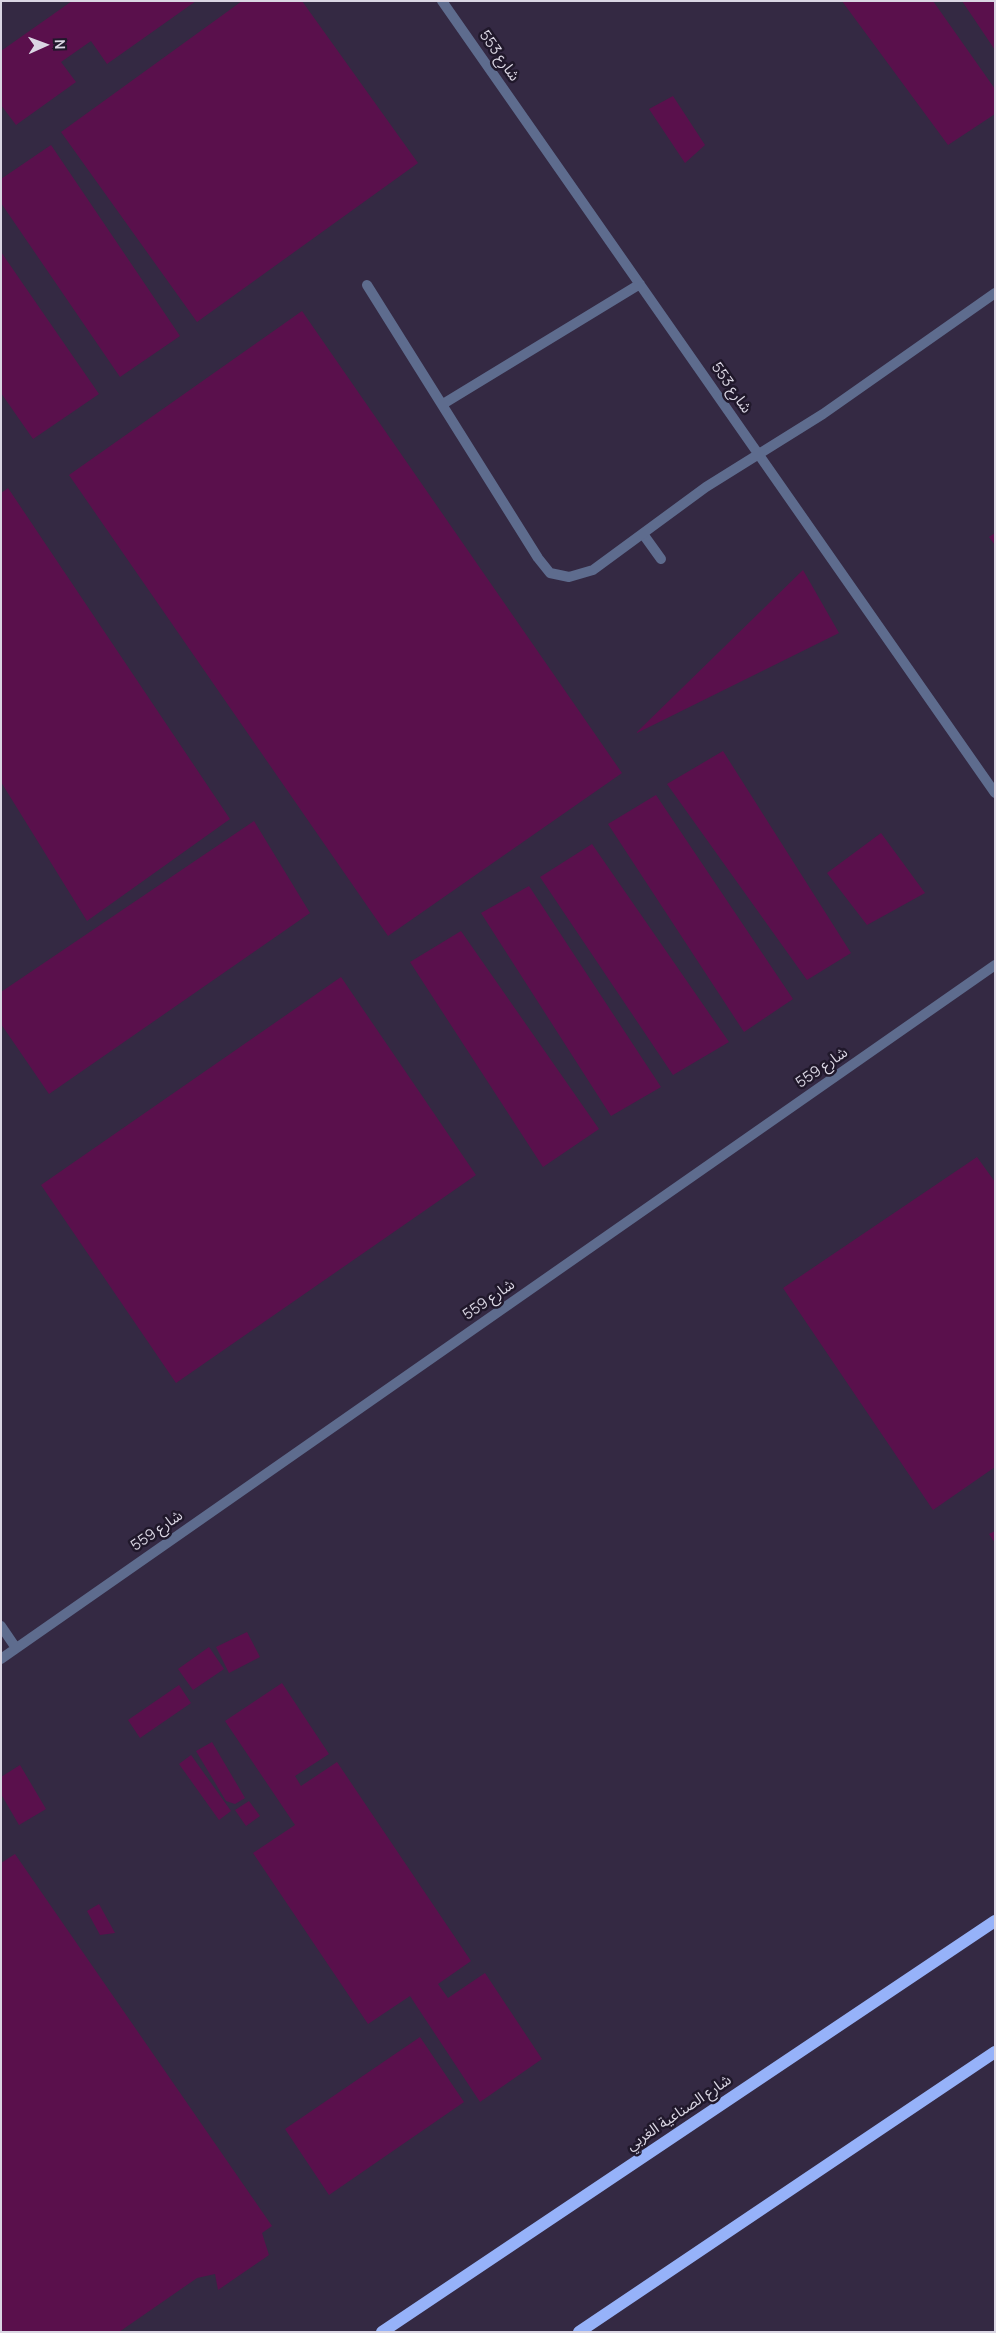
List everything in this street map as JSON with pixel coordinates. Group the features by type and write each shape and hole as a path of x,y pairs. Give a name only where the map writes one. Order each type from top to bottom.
{"main road":[{"name":"شارع الصناعية الغربي","path":"382,2332 995,1921"},
{"path":"579,2332 995,2052"}],"street":[{"name":"شارع 553","path":"442,1 995,793"},
{"path":"442,404 640,284"},
{"path":"367,285 538,558 550,573 569,577 593,570 706,487 823,414 995,294"},
{"path":"643,534 662,559"},
{"name":"شارع 559","path":"1,1659 995,965"},
{"path":"1,1626 16,1648"}],"shaded area":[{"path":"1,1 995,1 995,2332 1,2332"}],"building":[{"path":"72,1 196,1 107,64 91,41 61,62 76,82 16,125 1,105 1,51"},
{"path":"242,1 302,1 418,163 197,322 61,132"},
{"path":"842,1 933,1 995,89 995,114 948,145"},
{"path":"962,1 995,1 995,50"},
{"path":"673,96 705,145 685,163 649,109"},
{"path":"51,145 180,336 120,377 1,203 1,179"},
{"path":"1,252 99,394 33,439 1,393"},
{"path":"302,311 622,773 388,936 69,475"},
{"path":"8,488 230,819 87,921 1,782 1,493"},
{"path":"995,533 995,545 989,537"},
{"path":"803,570 839,633 637,733 637,732"},
{"path":"723,751 851,953 807,980 667,784"},
{"path":"656,795 793,999 744,1032 608,824"},
{"path":"254,821 310,913 49,1094 1,1024 1,992"},
{"path":"881,833 925,893 867,925 827,873"},
{"path":"592,844 729,1042 673,1075 540,877"},
{"path":"529,886 661,1087 611,1116 481,913"},
{"path":"461,931 599,1129 543,1167 410,962"},
{"path":"341,977 476,1175 176,1383 41,1185"},
{"path":"977,1157 995,1182 995,1467 933,1510 783,1288"},
{"path":"995,1531 995,1543 989,1534"},
{"path":"247,1632 260,1657 229,1673 216,1647"},
{"path":"209,1647 224,1669 193,1690 178,1669"},
{"path":"282,1683 329,1754 295,1776 301,1786 337,1762 471,1961 438,1984 448,1998 485,1973 542,2059 480,2102 410,1996 368,2024 253,1853 295,1825 225,1721"},
{"path":"179,1685 191,1703 140,1738 128,1720"},
{"path":"212,1742 245,1798 235,1804 226,1801 196,1751"},
{"path":"191,1755 231,1811 219,1820 179,1764"},
{"path":"20,1765 46,1809 19,1825 1,1794 1,1777"},
{"path":"249,1801 260,1816 246,1826 235,1810"},
{"path":"15,1854 272,2226 262,2233 269,2255 218,2290 215,2274 197,2278 119,2332 1,2332 1,1863"},
{"path":"99,1904 115,1933 100,1935 87,1911"},
{"path":"420,2037 464,2102 329,2195 285,2129"}]}
